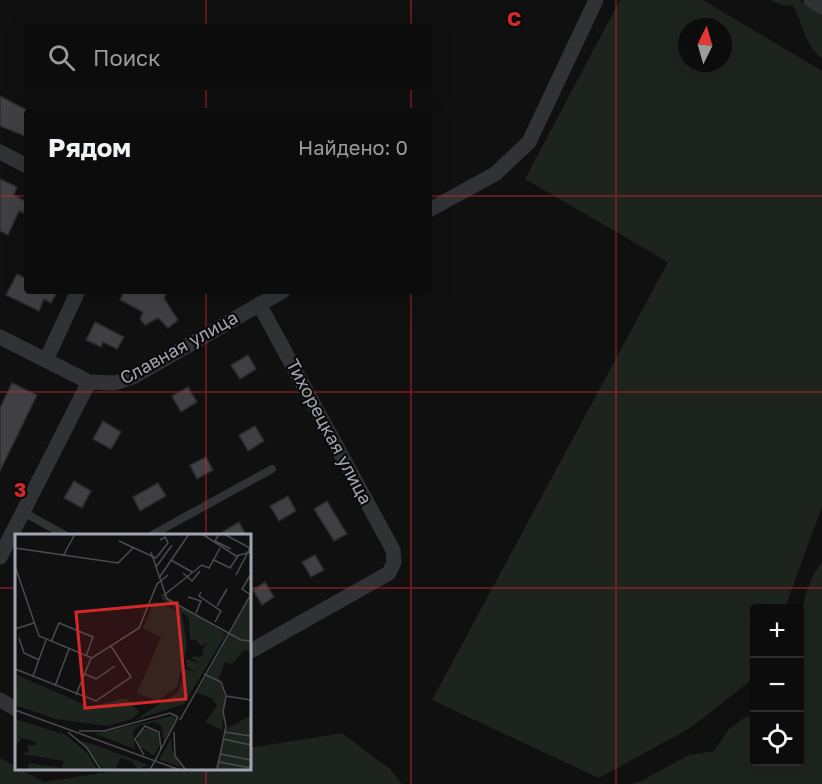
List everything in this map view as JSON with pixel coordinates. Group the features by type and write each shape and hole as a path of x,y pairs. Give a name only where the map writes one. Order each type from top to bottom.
{"street":[{"path":"432,208 495,174 529,142 596,0"},
{"path":"811,0 822,7"},
{"path":"0,152 24,164"},
{"path":"46,360 77,294"},
{"name":"Славная улица","path":"0,337 89,382 115,383 133,377 277,294"},
{"name":"Тихорецкая улица","path":"250,651 389,573 394,562 393,550 259,304"},
{"path":"0,557 89,382"},
{"path":"0,700 15,708"}],"lane":[{"path":"154,534 272,469"},
{"path":"23,512 63,534"}],"shaded area":[{"path":"620,0 703,0 822,71 822,506 786,604 750,604 750,681 690,728 599,778 432,700 668,262 525,179"},
{"path":"770,0 800,0 822,14 822,58 808,41 793,5 783,6"},
{"path":"822,562 822,784 632,784 689,755 714,751 729,729 745,717 750,718 750,766 804,766 804,604 811,580"},
{"path":"342,733 390,769 402,784 0,784 0,758 15,766 15,769 20,769 44,782 127,769 250,769 250,748"}],"building":[{"path":"0,96 24,108 24,136 0,126"},
{"path":"0,179 17,187 14,195 24,200 24,210 23,213 19,211 8,235 0,231"},
{"path":"17,274 24,278 24,294 56,294 51,303 44,299 39,311 6,295"},
{"path":"123,294 166,294 164,298 178,320 168,328 158,318 145,325 140,319 143,312 120,300"},
{"path":"95,322 124,337 117,349 103,342 101,347 86,340"},
{"path":"248,355 256,369 240,379 231,365"},
{"path":"12,383 37,395 0,471 0,408"},
{"path":"188,387 197,402 181,412 172,396"},
{"path":"103,421 121,432 111,449 93,439"},
{"path":"255,426 264,441 248,451 239,435"},
{"path":"206,457 213,470 197,479 190,465"},
{"path":"74,481 91,491 82,508 64,498"},
{"path":"158,483 166,496 140,511 133,497"},
{"path":"288,496 296,511 279,521 270,506"},
{"path":"327,501 347,534 334,541 314,509"},
{"path":"239,522 245,534 219,534"},
{"path":"315,555 324,570 311,577 302,562"},
{"path":"265,582 274,597 262,605 253,590"}]}
